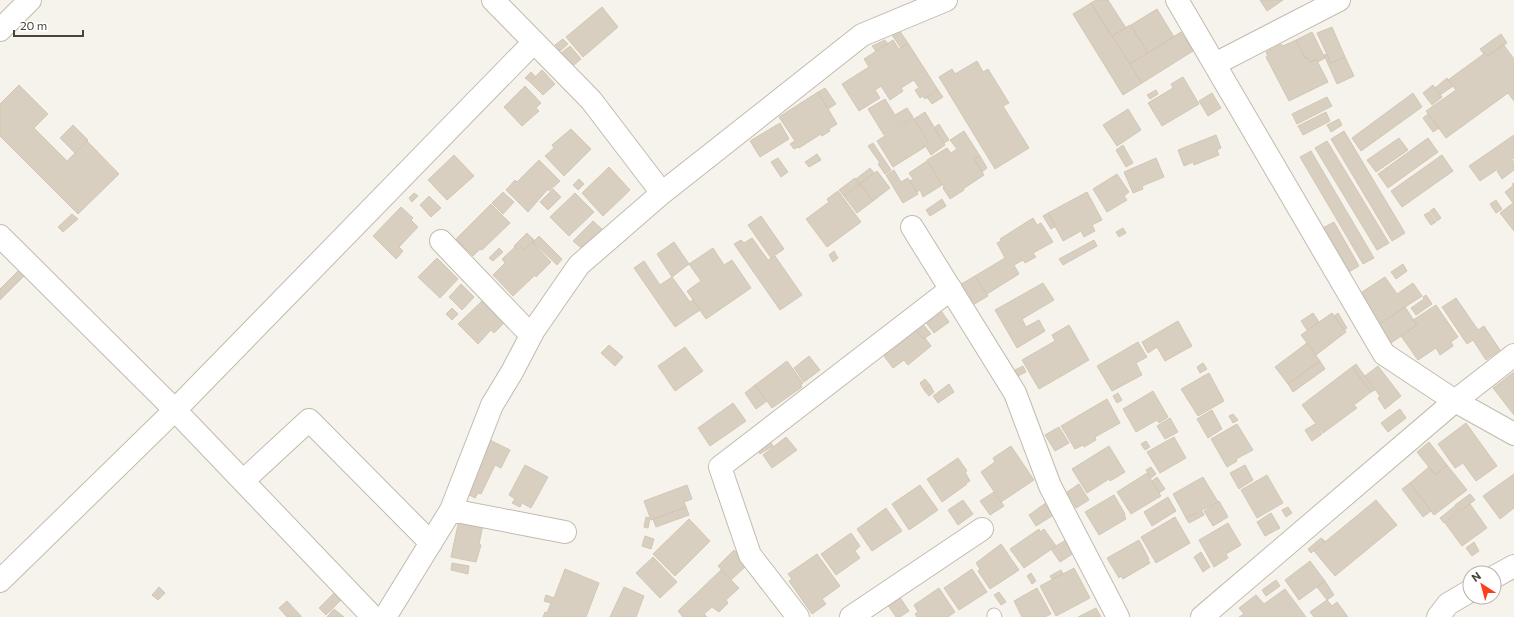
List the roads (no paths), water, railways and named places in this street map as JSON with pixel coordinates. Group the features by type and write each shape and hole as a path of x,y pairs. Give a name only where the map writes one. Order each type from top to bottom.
{"street":[{"path":"0,30 30,0"},
{"path":"493,0 591,100 662,193"},
{"path":"386,617 451,510 492,405 512,372 531,335 579,265 662,193 862,35 946,0"},
{"path":"1177,0 1384,354 1455,401 1514,434"},
{"path":"1215,64 1339,0"},
{"path":"0,581 175,410 534,42"},
{"path":"912,227 1015,393 1050,486 1118,617"},
{"path":"0,236 175,410 373,617"},
{"path":"441,241 531,335"},
{"path":"798,617 750,555 720,467 950,290"},
{"path":"1202,617 1455,401 1514,355"},
{"path":"243,481 309,420 431,543"},
{"path":"451,510 565,532"},
{"path":"851,617 982,529"},
{"path":"1502,573 1514,566"},
{"path":"1438,617 1448,604 1462,596"}]}
